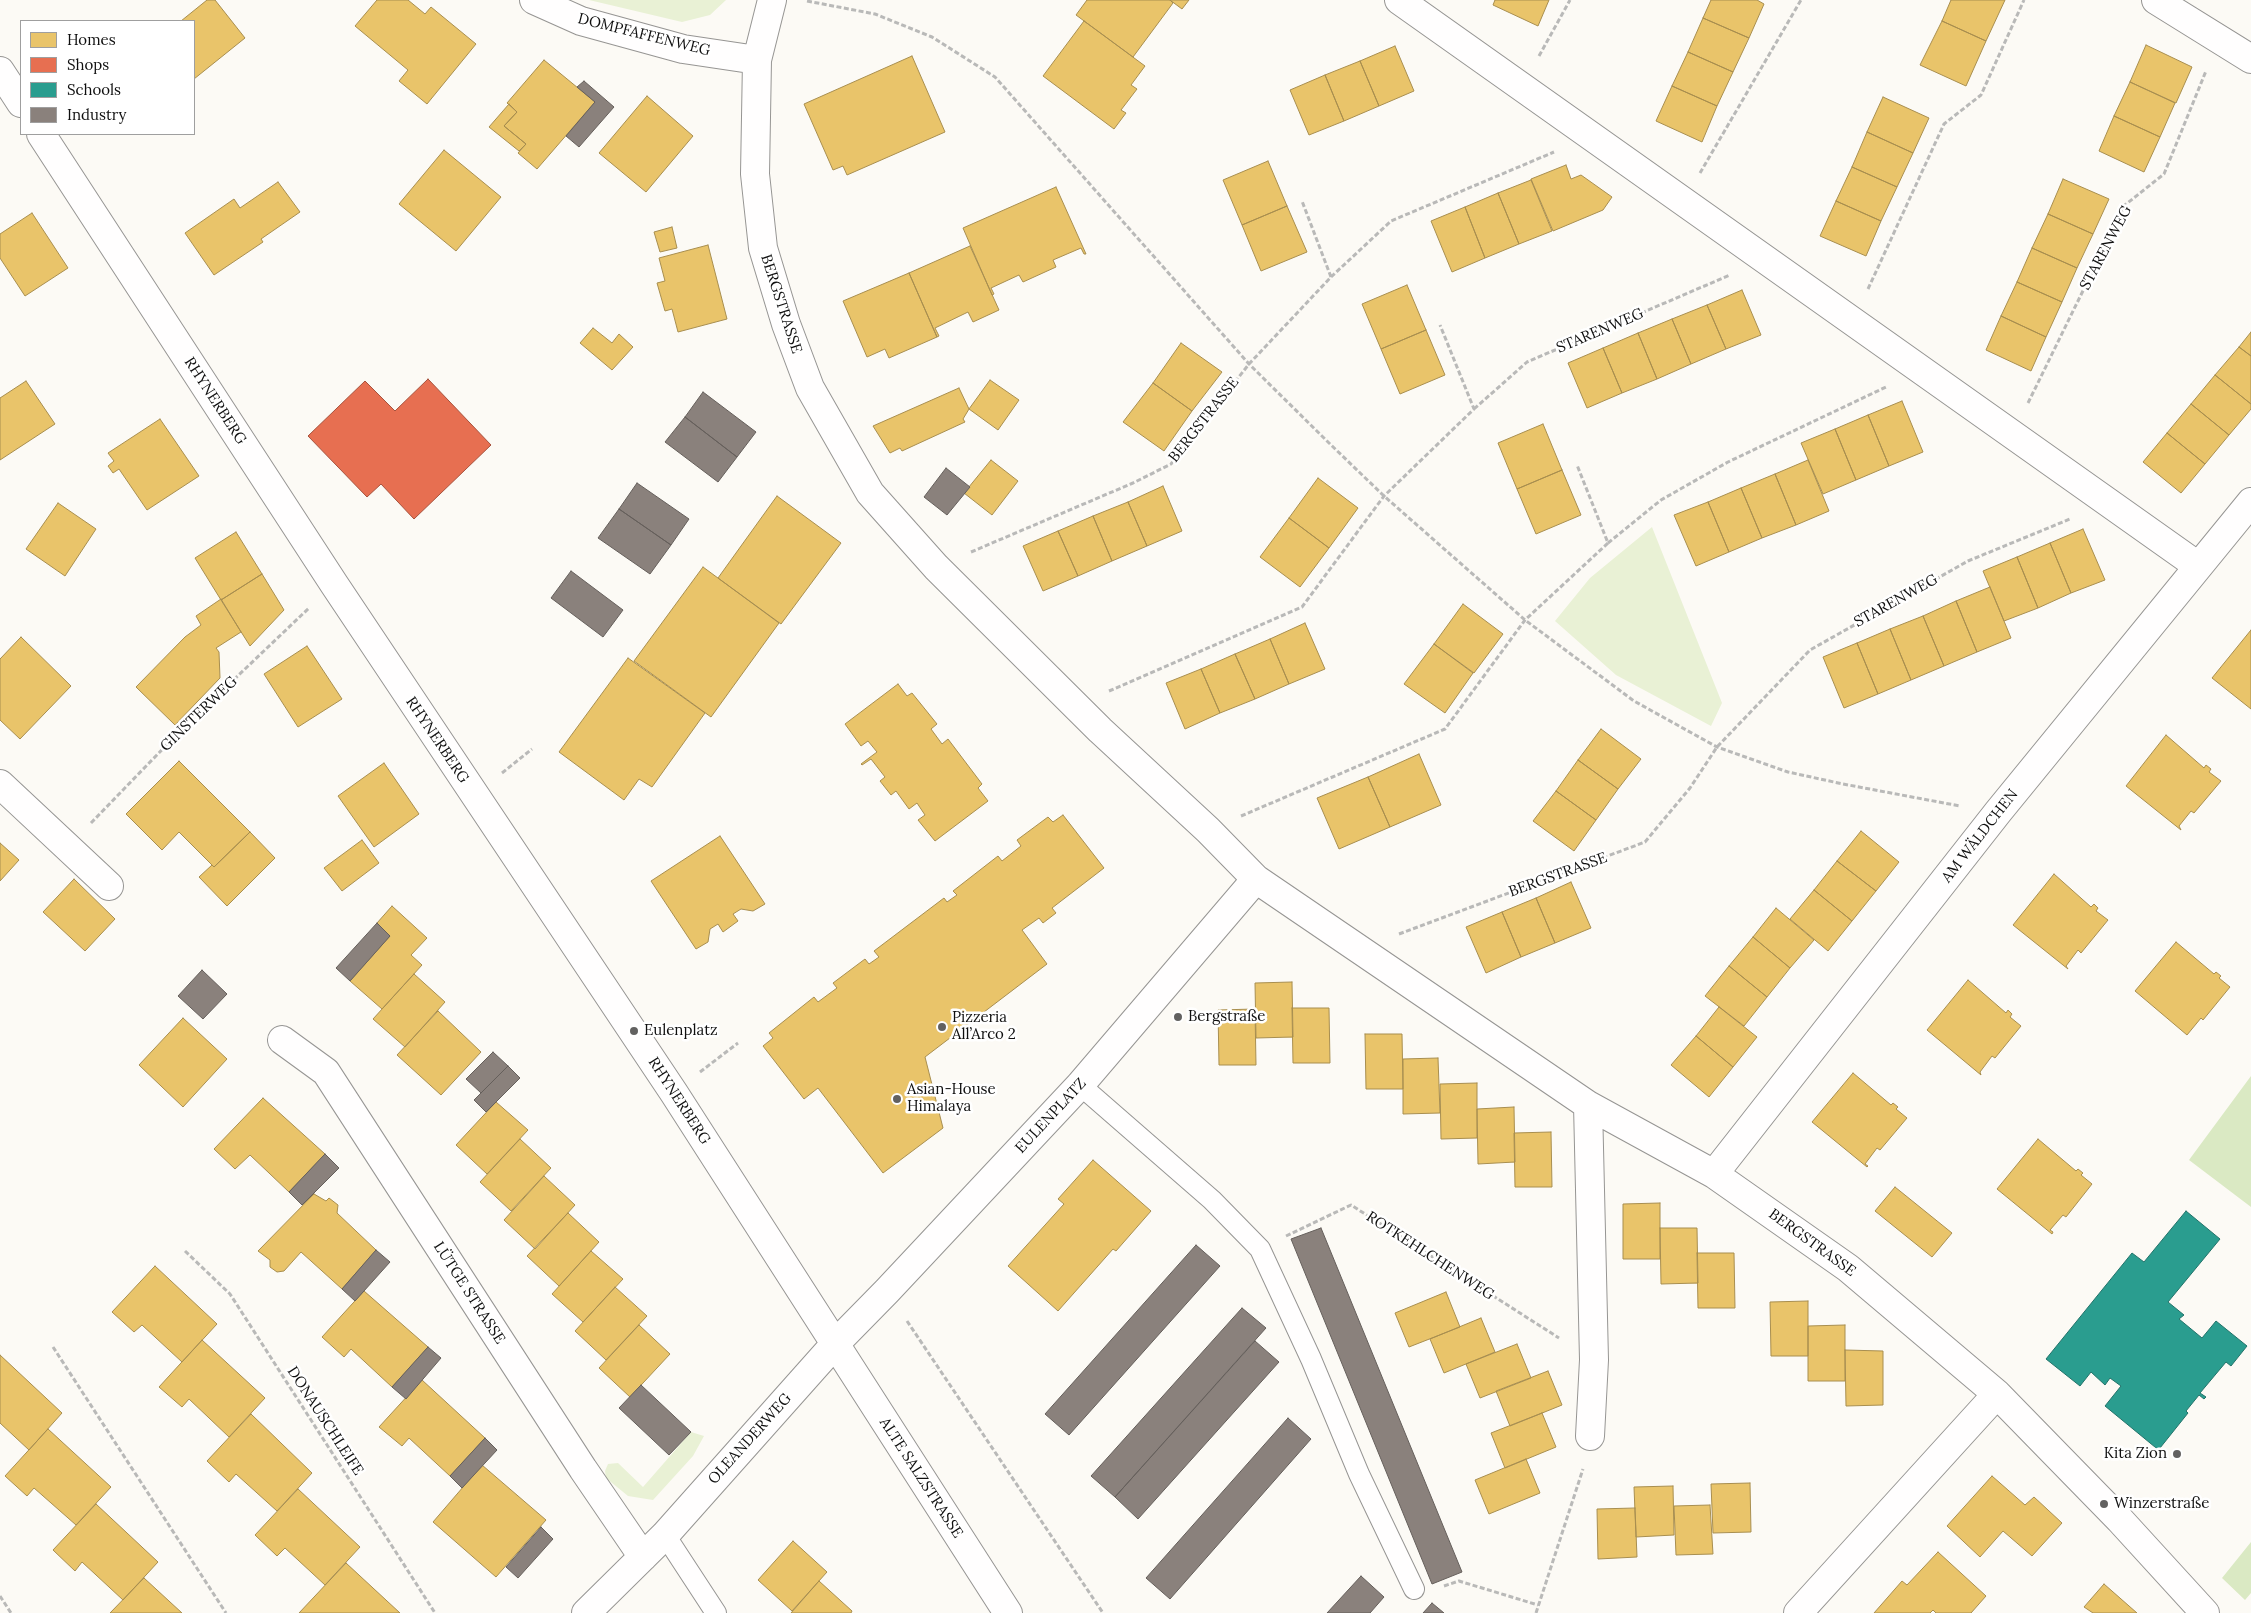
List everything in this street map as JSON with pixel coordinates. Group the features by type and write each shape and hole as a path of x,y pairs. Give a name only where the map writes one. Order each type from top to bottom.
{"street":[{"name":"DOMPFAFFENWEG","path":"534,0 582,21 683,49 757,60"},
{"name":"BERGSTRASSE","path":"772,0 757,60 755,174 763,248 786,324 810,388 870,493 936,567 1073,703 1208,830 1256,879 1588,1105 1714,1174 1848,1268 1997,1394 2120,1520 2205,1613"},
{"path":"1398,0 2198,566"},
{"path":"2156,0 2188,8 2218,40 2251,59"},
{"path":"0,71 20,101"},
{"name":"RHYNERBERG","path":"42,135 334,584 634,1031 835,1344"},
{"name":"AM WÄLDCHEN","path":"1714,1174 1998,812 2251,502"},
{"path":"0,784 109,886"},
{"name":"EULENPLATZ","path":"835,1344 1080,1085 1256,879"},
{"name":"LÜTGE STRASSE","path":"282,1040 326,1072 583,1469 643,1557"},
{"path":"1588,1105 1594,1360 1590,1436"},
{"name":"OLEANDERWEG","path":"586,1613 665,1535 835,1344"},
{"name":"ALTE SALZSTRASSE","path":"835,1344 1008,1613"},
{"path":"1798,1613 1997,1394"}],"lane":[{"path":"1080,1085 1212,1200 1260,1249 1311,1359 1359,1474 1414,1589"},
{"path":"665,1535 716,1613"}],"path":[{"path":"801,0 875,14 891,20 932,37 994,78 1249,364 1384,496 1525,620 1634,701 1717,746 1788,772 1998,812"},
{"path":"1522,87 1570,0"},
{"path":"1683,201 1801,0"},
{"path":"1853,322 1944,124 1982,95 2024,0"},
{"name":"STARENWEG","path":"2012,435 2125,205 2164,174 2218,40"},
{"path":"1249,364 1331,277 1391,221 1591,136"},
{"path":"1302,201 1331,277"},
{"name":"STARENWEG","path":"1384,496 1474,409 1526,362 1766,260"},
{"path":"1440,325 1474,409"},
{"name":"BERGSTRASSE","path":"936,567 1133,483 1171,464 1249,364"},
{"path":"1208,830 1445,729 1525,620 1608,543 1661,500 1728,462 1921,370"},
{"path":"1577,465 1608,543"},
{"path":"1073,703 1121,687 1302,607 1384,496"},
{"name":"STARENWEG","path":"1717,746 1810,650 1968,561 2107,502"},
{"name":"GINSTERWEG","path":"68,847 182,730 334,584"},
{"name":"BERGSTRASSE","path":"1358,949 1646,842 1690,788 1717,746"},
{"path":"504,771 532,749"},
{"path":"717,1059 738,1043"},
{"name":"ROTKEHLCHENWEG","path":"1260,1249 1351,1205 1594,1360"},
{"name":"DONAUSCHLEIFE","path":"185,1251 230,1294 434,1613"},
{"path":"887,1291 1103,1613"},
{"path":"53,1348 226,1613"},
{"path":"1536,1613 1590,1450 1590,1436"},
{"path":"1414,1589 1430,1590 1459,1581 1538,1605"},
{"path":"0,1596 11,1613"}],"green space":[{"path":"589,0 726,0 710,15 682,22"},
{"path":"1652,527 1722,703 1711,726 1616,675 1555,621 1590,578"},
{"path":"2251,1076 2251,1207 2189,1160"},
{"path":"691,1432 704,1436 693,1456 653,1500 628,1496 606,1478 605,1471 608,1464 618,1463 643,1487"},
{"path":"2251,1542 2251,1593 2245,1600 2222,1578"}],"building: Homes":[{"path":"207,0 215,0 245,38 195,78 195,20 182,20"},
{"path":"377,0 408,0 425,14 431,7 476,44 427,104 399,81 408,70 355,26"},
{"path":"1087,0 1170,0 1173,3 1133,57 1076,15"},
{"path":"1170,0 1189,0 1182,9"},
{"path":"1495,0 1549,0 1538,26 1493,5"},
{"path":"1711,0 1757,0 1764,4 1749,38 1703,18"},
{"path":"1951,0 2005,0 1986,41 1942,21"},
{"path":"1703,18 1749,38 1733,72 1688,52"},
{"path":"1084,21 1145,66 1131,85 1137,89 1121,110 1126,113 1114,129 1043,76"},
{"path":"1942,21 1986,41 1966,86 1920,65"},
{"path":"2146,45 2192,67 2176,103 2130,82"},
{"path":"1395,46 1414,91 1379,106 1360,61"},
{"path":"1688,52 1733,72 1717,106 1672,86"},
{"path":"912,56 945,132 847,175 843,166 833,170 804,104"},
{"path":"544,60 595,102 537,169 518,153 526,144 504,126 517,112 507,103"},
{"path":"1360,61 1379,106 1344,121 1325,75"},
{"path":"1325,75 1344,121 1309,135 1290,90"},
{"path":"2130,82 2175,103 2160,137 2114,116"},
{"path":"1672,86 1717,106 1702,142 1656,121"},
{"path":"647,96 693,136 646,192 599,153"},
{"path":"1883,97 1929,118 1913,153 1867,132"},
{"path":"509,104 517,112 504,126 526,144 519,151 489,127"},
{"path":"2114,116 2160,137 2144,172 2099,151"},
{"path":"1867,132 1913,153 1897,187 1852,167"},
{"path":"444,150 501,197 456,251 399,204"},
{"path":"1268,161 1287,206 1242,225 1223,180"},
{"path":"1566,165 1571,179 1581,175 1612,197 1603,210 1553,231 1531,179"},
{"path":"1852,167 1897,187 1881,221 1836,201"},
{"path":"2063,179 2109,199 2093,234 2048,214"},
{"path":"1531,180 1552,231 1519,244 1498,193"},
{"path":"278,182 300,212 261,239 263,242 214,275 185,233 234,199 240,208"},
{"path":"1056,187 1086,254 1084,254 1081,248 1053,260 1056,267 1023,282 1019,275 991,288 994,294 992,295 963,228"},
{"path":"1498,193 1519,244 1485,258 1465,207"},
{"path":"1836,201 1881,221 1866,256 1820,236"},
{"path":"1287,206 1307,252 1261,271 1242,225"},
{"path":"1465,207 1485,258 1452,272 1431,221"},
{"path":"32,213 68,268 25,296 0,258 0,234"},
{"path":"2048,214 2093,234 2077,268 2032,248"},
{"path":"672,227 677,248 660,252 654,232"},
{"path":"708,245 727,319 678,332 672,309 665,311 657,283 665,281 659,258"},
{"path":"970,246 999,310 973,322 968,312 935,328 939,336 937,337 909,273"},
{"path":"2032,248 2077,268 2062,302 2017,282"},
{"path":"909,273 937,337 889,358 885,349 867,357 843,301"},
{"path":"2017,282 2062,302 2046,337 2001,316"},
{"path":"1407,285 1426,330 1381,349 1362,304"},
{"path":"1742,290 1761,335 1726,349 1707,305"},
{"path":"1707,305 1726,349 1691,364 1672,319"},
{"path":"2001,316 2046,337 2031,371 1986,350"},
{"path":"1672,319 1691,364 1657,379 1638,333"},
{"path":"593,328 612,343 619,334 633,347 612,370 580,343"},
{"path":"1426,330 1445,375 1400,394 1381,349"},
{"path":"2251,332 2251,356 2239,347"},
{"path":"1638,333 1657,379 1622,393 1603,348"},
{"path":"1181,343 1222,372 1192,411 1153,383"},
{"path":"2239,347 2251,356 2251,404 2215,375"},
{"path":"1603,348 1622,393 1587,408 1568,363"},
{"path":"2215,375 2251,404 2251,409 2229,435 2191,404"},
{"path":"990,380 1019,400 998,430 969,409"},
{"path":"26,381 55,424 0,460 0,398"},
{"path":"1153,383 1192,411 1164,451 1123,422"},
{"path":"959,388 969,409 963,419 965,422 902,451 900,448 890,453 873,426"},
{"path":"1902,401 1923,452 1889,466 1868,415"},
{"path":"2191,404 2229,435 2205,464 2167,433"},
{"path":"1868,415 1889,466 1856,480 1835,429"},
{"path":"160,419 199,476 147,510 119,469 113,473 108,466 114,461 108,453"},
{"path":"1543,424 1562,470 1517,489 1498,443"},
{"path":"1835,429 1856,480 1823,494 1801,443"},
{"path":"2167,433 2205,464 2181,493 2143,462"},
{"path":"991,460 1018,481 992,515 964,493"},
{"path":"1808,460 1829,511 1796,525 1775,474"},
{"path":"1562,470 1581,515 1536,534 1517,489"},
{"path":"1775,474 1796,525 1762,538 1741,488"},
{"path":"1318,478 1358,508 1329,548 1289,518"},
{"path":"1163,486 1182,531 1147,546 1128,502"},
{"path":"1741,488 1762,538 1729,552 1708,502"},
{"path":"777,496 841,543 781,624 718,578"},
{"path":"1128,502 1147,546 1112,561 1093,516"},
{"path":"1708,502 1729,552 1696,566 1674,515"},
{"path":"58,503 96,529 65,576 26,549"},
{"path":"1093,516 1112,561 1078,576 1058,531"},
{"path":"1289,518 1329,548 1300,587 1260,557"},
{"path":"2083,529 2105,580 2071,593 2050,543"},
{"path":"1058,531 1078,576 1043,591 1023,546"},
{"path":"236,532 262,574 221,600 195,558"},
{"path":"2050,543 2071,593 2038,608 2017,557"},
{"path":"2017,557 2038,608 2004,621 1983,571"},
{"path":"703,567 779,623 711,717 634,661"},
{"path":"262,574 284,610 250,646 221,600"},
{"path":"1990,587 2011,638 1977,652 1956,601"},
{"path":"221,599 241,632 216,648 219,652 220,678 175,725 136,687 185,637 201,625 196,616"},
{"path":"1956,601 1977,652 1944,666 1923,616"},
{"path":"1463,604 1503,634 1474,673 1434,644"},
{"path":"1923,616 1944,666 1911,680 1890,629"},
{"path":"1305,623 1325,669 1289,684 1270,639"},
{"path":"1890,629 1911,680 1878,694 1857,643"},
{"path":"2251,630 2251,709 2212,678"},
{"path":"21,637 71,686 20,739 0,720 0,659"},
{"path":"1270,639 1289,684 1255,699 1235,654"},
{"path":"1857,643 1878,694 1844,708 1823,657"},
{"path":"1434,644 1473,673 1445,713 1404,684"},
{"path":"307,646 342,699 298,727 264,674"},
{"path":"1235,654 1255,699 1220,713 1201,669"},
{"path":"628,658 705,713 652,787 639,779 624,800 559,752"},
{"path":"1201,669 1220,713 1185,729 1166,683"},
{"path":"898,684 907,696 912,693 937,724 931,729 942,744 948,739 982,784 978,788 988,801 935,841 918,820 925,815 917,803 909,809 896,791 891,795 880,781 885,777 871,759 861,764 877,752 868,741 861,746 845,724"},
{"path":"1601,729 1641,759 1618,789 1578,760"},
{"path":"2166,735 2204,768 2206,765 2211,769 2209,772 2221,781 2194,813 2191,811 2179,826 2181,830 2126,786"},
{"path":"1419,754 1441,805 1390,827 1368,777"},
{"path":"1578,760 1618,789 1596,820 1556,791"},
{"path":"179,761 250,832 214,867 179,832 162,850 126,814"},
{"path":"384,763 419,814 374,847 338,796"},
{"path":"1368,777 1390,827 1339,849 1317,798"},
{"path":"1556,791 1596,820 1574,851 1533,821"},
{"path":"1063,815 1104,868 1052,908 1056,913 1043,923 1039,918 1022,930 1047,964 925,1057 943,1128 883,1173 818,1088 804,1099 763,1046 773,1038 769,1033 814,997 818,1002 837,988 833,983 865,959 869,964 879,957 874,951 944,898 947,902 957,895 953,891 998,856 1002,861 1021,846 1017,840 1048,817 1053,822"},
{"path":"1861,831 1899,862 1876,891 1837,861"},
{"path":"250,832 275,858 227,906 199,877 212,865 214,867"},
{"path":"720,836 765,904 753,911 741,909 733,914 738,921 723,932 718,924 710,929 708,942 696,949 651,881"},
{"path":"362,840 379,863 342,891 324,868"},
{"path":"0,843 19,860 0,881"},
{"path":"1837,861 1876,891 1852,921 1814,890"},
{"path":"2054,874 2091,907 2094,904 2098,908 2096,911 2108,920 2081,953 2078,950 2066,966 2068,969 2013,925"},
{"path":"74,879 115,919 85,951 43,912"},
{"path":"1571,882 1591,928 1555,943 1536,898"},
{"path":"1814,890 1852,921 1828,951 1790,919"},
{"path":"1536,898 1555,943 1521,957 1502,912"},
{"path":"392,906 427,938 411,955 422,965 382,1009 350,981 390,936 377,923"},
{"path":"1776,908 1814,940 1790,968 1753,937"},
{"path":"1502,912 1521,957 1486,973 1466,927"},
{"path":"1753,937 1790,968 1767,997 1729,966"},
{"path":"2176,942 2214,974 2216,972 2221,976 2219,978 2230,987 2203,1020 2201,1018 2187,1035 2135,991"},
{"path":"1729,966 1767,997 1744,1026 1705,996"},
{"path":"414,974 445,1002 405,1047 373,1019"},
{"path":"1968,980 2006,1013 2008,1010 2012,1014 2010,1017 2021,1026 1995,1058 1992,1056 1980,1072 1981,1075 1927,1030"},
{"path":"1292,982 1293,1037 1256,1038 1255,983"},
{"path":"1719,1007 1757,1037 1733,1067 1696,1036"},
{"path":"1292,1008 1329,1008 1330,1063 1293,1063"},
{"path":"1255,1009 1256,1065 1219,1065 1218,1010"},
{"path":"438,1011 481,1052 441,1095 397,1055"},
{"path":"183,1018 227,1059 183,1107 139,1065"},
{"path":"1365,1034 1402,1034 1403,1089 1366,1089"},
{"path":"1696,1036 1733,1067 1709,1097 1671,1065"},
{"path":"1438,1058 1440,1113 1403,1114 1403,1059"},
{"path":"1853,1073 1891,1105 1893,1103 1898,1107 1896,1109 1907,1118 1880,1150 1877,1148 1865,1164 1867,1167 1812,1122"},
{"path":"1477,1083 1477,1138 1441,1139 1440,1084"},
{"path":"263,1098 325,1154 289,1192 250,1155 235,1169 214,1149"},
{"path":"496,1102 528,1130 487,1174 456,1145"},
{"path":"1514,1107 1515,1162 1478,1164 1477,1109"},
{"path":"1551,1132 1552,1187 1515,1187 1514,1133"},
{"path":"520,1139 551,1168 511,1211 480,1182"},
{"path":"2038,1139 2076,1171 2078,1169 2083,1173 2081,1175 2092,1184 2066,1217 2063,1215 2050,1230 2053,1232 2052,1234 1997,1189"},
{"path":"1093,1160 1151,1211 1116,1251 1113,1249 1058,1311 1008,1266 1064,1204 1058,1199"},
{"path":"544,1176 575,1205 535,1249 504,1220"},
{"path":"1895,1187 1952,1233 1932,1257 1875,1211"},
{"path":"314,1194 326,1201 329,1198 338,1205 337,1213 376,1250 342,1289 301,1252 284,1271 277,1272 270,1267 270,1260 258,1251"},
{"path":"1660,1203 1660,1259 1623,1259 1623,1204"},
{"path":"568,1213 599,1242 559,1286 527,1256"},
{"path":"1660,1228 1697,1228 1698,1283 1661,1284"},
{"path":"591,1251 623,1279 583,1322 552,1294"},
{"path":"1697,1253 1734,1253 1735,1308 1698,1308"},
{"path":"155,1266 217,1324 182,1362 142,1325 134,1332 112,1312"},
{"path":"615,1287 647,1316 606,1360 575,1331"},
{"path":"364,1291 428,1347 392,1387 351,1349 344,1357 322,1337"},
{"path":"1446,1292 1460,1327 1409,1347 1395,1313"},
{"path":"1808,1301 1808,1356 1771,1356 1770,1302"},
{"path":"1481,1318 1495,1352 1444,1373 1430,1339"},
{"path":"639,1325 670,1354 630,1397 599,1368"},
{"path":"1845,1325 1845,1381 1808,1381 1808,1326"},
{"path":"202,1340 265,1398 229,1437 189,1399 182,1407 159,1387"},
{"path":"1517,1344 1531,1378 1480,1398 1466,1364"},
{"path":"1845,1350 1883,1351 1883,1405 1846,1406"},
{"path":"0,1355 62,1413 29,1450 0,1423"},
{"path":"1548,1371 1562,1405 1510,1426 1496,1391"},
{"path":"422,1380 485,1438 450,1476 409,1438 402,1446 379,1427"},
{"path":"1542,1413 1556,1447 1505,1468 1491,1433"},
{"path":"251,1414 312,1473 277,1511 236,1474 229,1482 207,1461"},
{"path":"48,1429 111,1487 76,1525 34,1488 27,1496 5,1476"},
{"path":"1526,1459 1540,1493 1489,1514 1475,1480"},
{"path":"482,1465 546,1520 496,1577 433,1522"},
{"path":"1992,1476 2025,1505 2034,1497 2062,1523 2032,1556 2003,1531 1980,1557 1947,1526"},
{"path":"1750,1483 1751,1532 1713,1533 1711,1484"},
{"path":"1673,1486 1674,1535 1636,1537 1634,1487"},
{"path":"298,1489 360,1547 325,1585 285,1548 277,1556 255,1535"},
{"path":"96,1504 158,1562 123,1600 82,1562 75,1571 53,1550"},
{"path":"1710,1505 1713,1554 1676,1555 1674,1506"},
{"path":"1635,1508 1637,1557 1598,1559 1597,1509"},
{"path":"793,1541 827,1572 792,1611 758,1580"},
{"path":"1938,1552 1986,1596 1971,1613 1936,1613 1933,1610 1930,1613 1874,1613 1902,1581 1907,1585"},
{"path":"346,1563 400,1613 299,1613"},
{"path":"144,1578 182,1613 110,1613"},
{"path":"819,1581 852,1611 851,1613 791,1613"},
{"path":"2104,1584 2137,1613 2093,1613 2084,1607"}],"building: Shops":[{"path":"428,379 491,445 414,519 381,484 367,497 308,436 365,381 395,411"}],"building: Schools":[{"path":"2186,1211 2220,1239 2168,1302 2184,1315 2179,1319 2202,1338 2216,1321 2247,1346 2231,1366 2226,1362 2200,1393 2206,1397 2204,1399 2199,1395 2186,1411 2188,1413 2160,1448 2161,1452 2105,1406 2121,1386 2110,1378 2105,1385 2091,1372 2080,1386 2046,1359 2132,1253 2144,1262"}],"building: Industry":[{"path":"584,81 614,107 579,147 566,136 595,102 577,87"},
{"path":"703,392 756,432 737,457 685,417"},
{"path":"685,417 737,457 718,482 665,442"},
{"path":"946,468 970,487 947,515 924,497"},
{"path":"637,483 689,519 671,545 619,509"},
{"path":"619,509 671,545 650,574 598,538"},
{"path":"571,571 623,610 603,637 551,598"},
{"path":"377,923 390,936 350,981 336,968"},
{"path":"202,970 227,994 203,1019 178,996"},
{"path":"493,1052 508,1066 481,1093 466,1079"},
{"path":"508,1066 520,1078 486,1112 474,1100"},
{"path":"325,1154 339,1168 302,1205 289,1192"},
{"path":"1321,1228 1462,1572 1432,1584 1291,1239"},
{"path":"1196,1245 1220,1266 1069,1435 1045,1414"},
{"path":"376,1250 390,1262 355,1301 342,1289"},
{"path":"1242,1308 1266,1328 1115,1497 1091,1476"},
{"path":"1255,1341 1279,1362 1138,1519 1115,1497"},
{"path":"428,1347 441,1358 406,1399 392,1387"},
{"path":"641,1385 691,1432 669,1455 619,1408"},
{"path":"1288,1418 1311,1439 1170,1599 1146,1578"},
{"path":"485,1438 497,1450 462,1488 450,1476"},
{"path":"541,1527 553,1539 518,1578 506,1567"},
{"path":"1361,1576 1384,1597 1370,1613 1327,1613"},
{"path":"1432,1603 1444,1613 1423,1613"}],"place":[{"name":"Bergstraße","path":"1178,1017"},
{"name":"Pizzeria All’Arco 2","path":"942,1027"},
{"name":"Eulenplatz","path":"634,1031"},
{"name":"Asian-House Himalaya","path":"897,1099"},
{"name":"Kita Zion","path":"2177,1454"},
{"name":"Winzerstraße","path":"2104,1504"}]}
